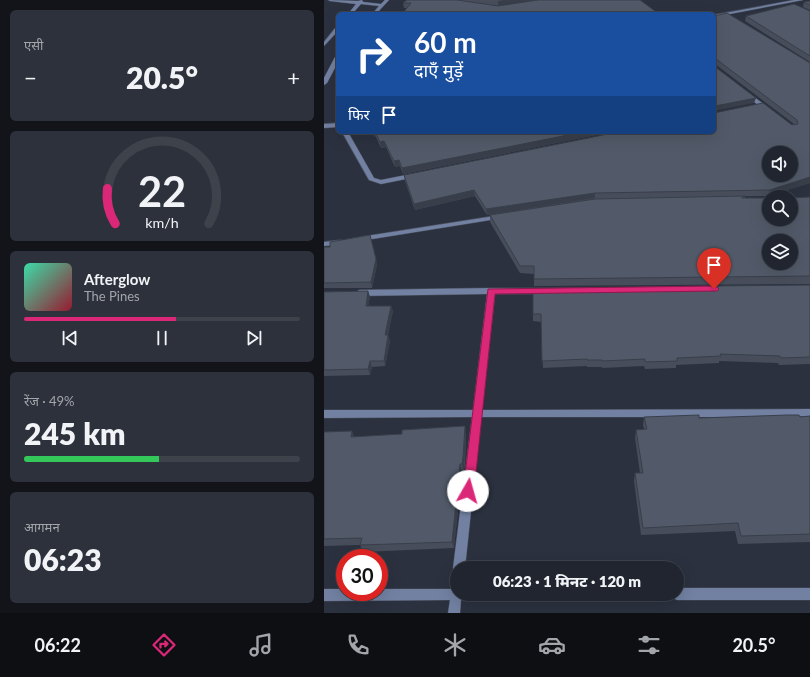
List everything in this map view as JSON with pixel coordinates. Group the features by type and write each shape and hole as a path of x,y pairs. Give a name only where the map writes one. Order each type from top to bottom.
{"street":[{"path":"330,0 361,1 381,5"},
{"path":"376,12 386,0"},
{"path":"716,16 799,0"},
{"path":"352,12 361,1"},
{"path":"786,3 792,6"},
{"path":"727,14 734,18"},
{"path":"324,45 336,30"},
{"path":"324,83 336,61"},
{"path":"744,91 774,114"},
{"path":"755,106 762,105"},
{"path":"324,126 336,125"},
{"path":"346,134 371,179 381,182 420,174"},
{"path":"324,244 509,215"},
{"path":"460,561 491,291"},
{"path":"348,293 555,291"},
{"path":"324,414 810,413"},
{"path":"324,595 450,591"},
{"path":"684,594 810,594"},
{"path":"454,613 456,601"}],"building":[{"path":"407,0 457,0 498,6 538,0 640,0 656,12 404,12 411,3 403,3"},
{"path":"810,1 810,5 804,2"},
{"path":"794,4 810,11 810,56 746,16"},
{"path":"727,13 810,63 810,177 798,181 798,146 762,146 762,182 795,182 770,190 595,193 486,209 474,190 414,204 404,175 608,134 716,134 716,113 763,103 792,125 798,124 797,120 716,59 716,16"},
{"path":"716,68 756,98 716,106"},
{"path":"376,134 573,134 402,168 399,160 394,161 384,141 380,142"},
{"path":"745,196 742,198 762,198 762,226 798,226 798,198 810,197 810,276 534,279 534,266 520,266 490,215 595,199"},
{"path":"370,235 376,259 371,282 324,283 324,247 330,247 330,242"},
{"path":"810,285 810,357 781,358 780,356 720,354 721,356 677,358 677,361 645,362 645,359 602,361 587,359 542,361 541,314 533,314 533,288"},
{"path":"368,291 366,306 391,306 385,335 388,335 384,361 370,361 368,369 324,370 324,292"},
{"path":"699,415 699,418 788,415 799,415 800,417 810,416 810,534 741,536 738,523 643,528 635,473 643,473 636,430 647,429 644,417"},
{"path":"465,426 463,457 462,464 460,464 452,542 360,545 362,538 324,539 324,432 352,431 351,437 402,434 402,430"}],"route":[{"path":"468,491 491,291 714,289"}]}
